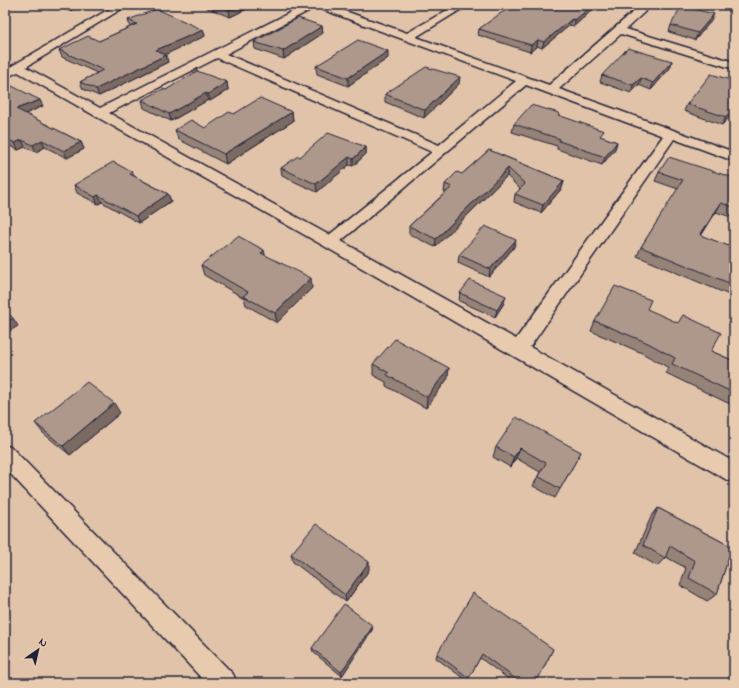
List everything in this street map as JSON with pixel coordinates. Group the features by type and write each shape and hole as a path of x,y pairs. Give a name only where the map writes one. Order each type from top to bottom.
{"street":[{"path":"12,71 123,5"},
{"path":"100,113 313,5"},
{"path":"319,5 734,157"},
{"path":"408,37 463,5"},
{"path":"551,90 647,5"},
{"path":"619,30 734,66"},
{"path":"217,54 441,151"},
{"path":"12,71 100,113 330,242 734,473"},
{"path":"330,242 441,151 524,80"},
{"path":"518,350 671,134"},
{"path":"5,454 224,683"}],"building":[{"path":"216,5 240,5 229,10"},
{"path":"515,5 593,5 575,20 572,19 544,42 538,40 531,45 479,29"},
{"path":"681,6 714,14 698,33 671,25"},
{"path":"157,9 203,30 156,50 166,55 96,89 80,82 103,70 59,50 88,36 99,41 137,24 128,20"},
{"path":"298,18 322,26 283,51 254,42"},
{"path":"358,40 388,51 348,78 316,66"},
{"path":"628,48 672,61 653,83 641,78 633,85 602,75"},
{"path":"426,67 460,77 425,110 385,94"},
{"path":"197,71 227,82 208,94 206,93 169,114 142,100 163,89 166,90"},
{"path":"711,74 734,81 734,109 726,117 687,104"},
{"path":"8,84 40,100 16,109 81,142 64,151 42,140 33,145 22,140 15,143 5,138 5,85"},
{"path":"260,98 292,112 224,154 175,130 191,120 205,128 229,112 234,114"},
{"path":"531,105 559,113 558,115 604,131 600,136 617,142 605,157 559,141 560,139 514,124"},
{"path":"328,133 366,147 353,159 349,157 316,184 281,168 298,156 300,157"},
{"path":"489,150 564,181 543,205 515,194 525,184 508,168 436,239 409,226 452,187 445,184 457,172 462,174"},
{"path":"669,157 734,178 734,207 721,203 700,235 734,248 734,285 641,247 683,180 659,172"},
{"path":"113,162 132,172 130,174 168,194 136,216 98,195 95,197 74,185"},
{"path":"485,226 516,240 490,269 459,255"},
{"path":"238,236 264,250 261,253 311,278 275,313 243,296 248,292 201,265"},
{"path":"470,280 506,296 497,310 460,293"},
{"path":"615,286 651,300 647,309 678,323 683,315 721,333 711,351 734,361 734,393 672,364 675,358 648,343 595,321"},
{"path":"5,310 13,318 5,323"},
{"path":"395,339 449,368 427,397 387,375 389,373 373,364"},
{"path":"87,382 114,403 63,446 35,423"},
{"path":"516,417 581,452 560,489 538,476 546,463 520,448 514,457 496,447"},
{"path":"658,508 732,547 717,594 689,578 695,561 670,546 665,558 643,545"},
{"path":"316,524 369,562 345,595 291,554"},
{"path":"473,593 553,649 536,683 521,683 482,654 469,678 437,654"},
{"path":"344,604 373,626 341,672 312,648"}]}
